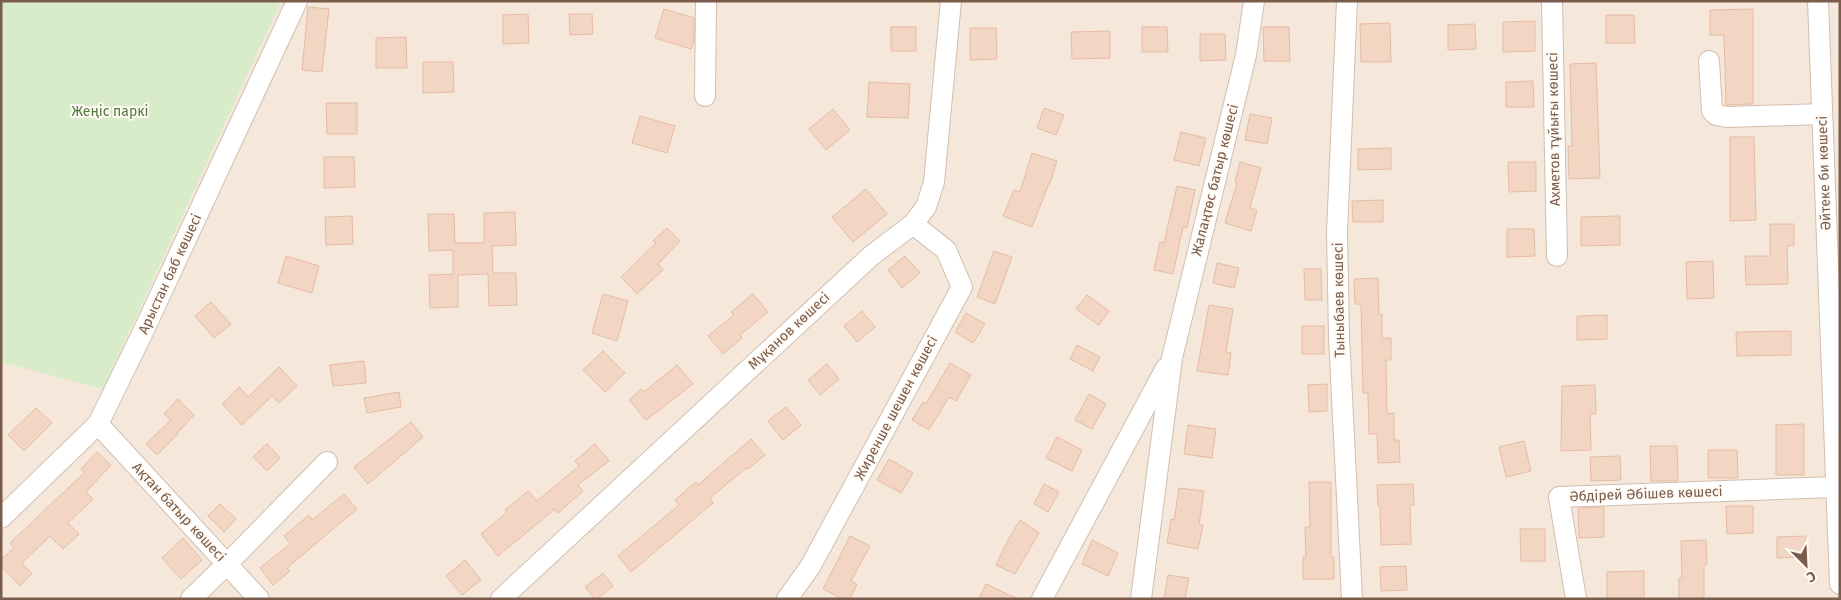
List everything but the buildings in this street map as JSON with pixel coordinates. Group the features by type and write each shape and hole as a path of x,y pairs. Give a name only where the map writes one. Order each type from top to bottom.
{"street":[{"name":"Арыстан баб көшесі","path":"1,518 98,424 142,334 297,1"},
{"path":"705,96 706,1"},
{"name":"Мұқанов көшесі","path":"501,599 871,256 912,224 926,207 934,182 951,1"},
{"name":"Жалаңтөс батыр көшесі","path":"1142,599 1172,358 1246,56 1254,1"},
{"name":"Тыныбаев көшесі","path":"1347,1 1337,232 1339,336 1352,599"},
{"name":"Ахметов тұйығы көшесі","path":"1552,1 1557,256"},
{"name":"Әйтеке би көшесі","path":"1818,1 1822,114 1831,142 1836,487 1840,584"},
{"path":"1709,61 1712,111 1716,115 1727,118 1822,114"},
{"name":"Жиренше шешен көшесі","path":"787,599 810,567 962,287 946,250 912,224"},
{"name":"Жалаңтөс батыр көшесі","path":"1042,599 1172,358"},
{"name":"Ақтан батыр көшесі","path":"98,424 259,599"},
{"path":"191,599 327,462"},
{"name":"Әбдірей Әбішев көшесі","path":"1576,599 1559,497 1836,487"}],"shaded area":[{"path":"1,1 1840,1 1840,599 1,599"}],"green space":[{"name":"Жеңіс паркі","path":"1,1 281,1 103,389 1,362"}]}
